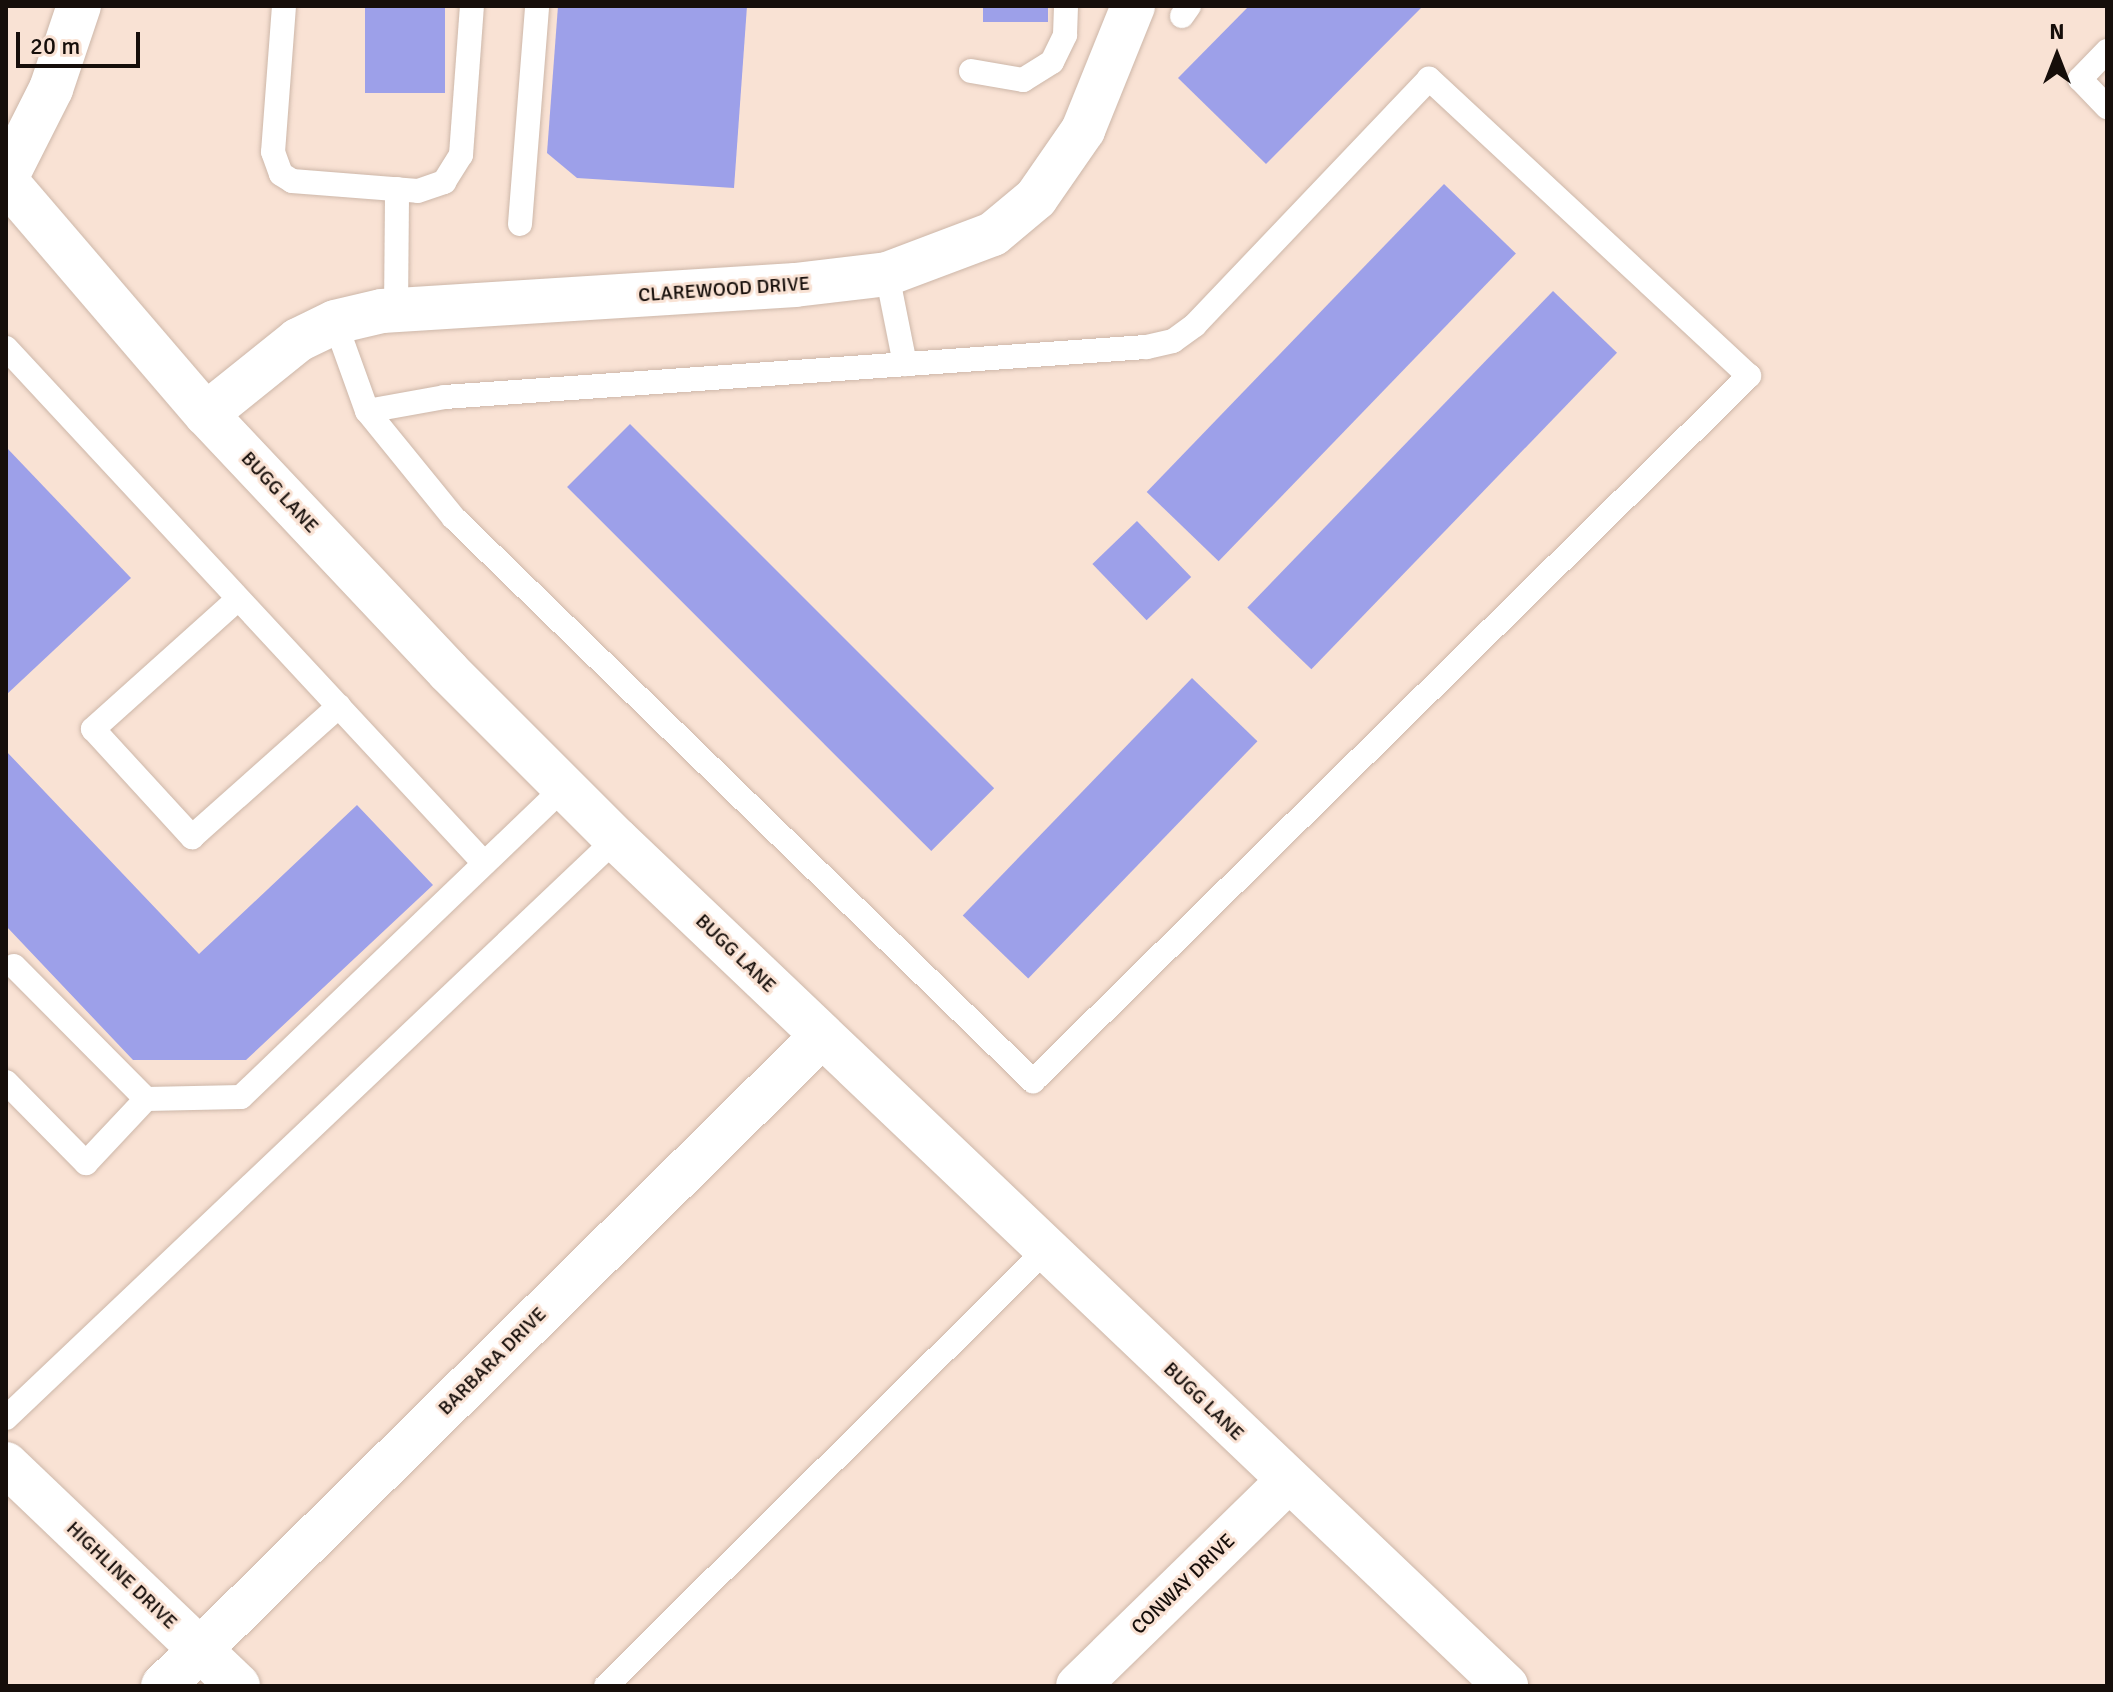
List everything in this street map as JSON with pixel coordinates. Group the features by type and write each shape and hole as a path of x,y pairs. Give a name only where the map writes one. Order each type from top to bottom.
{"street":[{"name":"BUGG LANE","path":"79,6 51,89 6,179 206,414 564,787 1506,1686"},
{"name":"CLAREWOOD DRIVE","path":"206,414 298,340 335,322 396,311 795,285 887,274 993,234 1036,198 1083,130 1133,6"},
{"name":"BARBARA DRIVE","path":"163,1686 822,1036"},
{"name":"HIGHLINE DRIVE","path":"6,1464 238,1686"},
{"name":"CONWAY DRIVE","path":"1078,1686 1288,1481"}],"lane":[{"path":"284,6 274,164 292,181 397,189 433,188 454,171 461,155 472,6"},
{"path":"520,224 537,6"},
{"path":"971,71 1023,80 1052,62 1065,35 1066,6"},
{"path":"2107,51 2080,79 2107,107"},
{"path":"335,322 367,411 454,518 1033,1081 1749,376 1429,79 1195,325 1173,341 445,397 367,411"},
{"path":"396,311 397,189"},
{"path":"887,274 905,364"},
{"path":"6,348 484,863"},
{"path":"238,599 93,729 192,837 339,706"},
{"path":"6,1082 86,1163 146,1099 241,1097 564,787"},
{"path":"6,1418 616,839"},
{"path":"14,966 146,1099"},
{"path":"606,1686 1046,1250"}],"building":[{"path":"365,6 445,6 445,93 365,93"},
{"path":"558,6 747,6 734,188 577,178 547,153"},
{"path":"983,6 1048,6 1048,22 983,22"},
{"path":"1249,6 1423,6 1266,164 1178,78"},
{"path":"1444,184 1516,253 1219,561 1147,492"},
{"path":"1553,291 1617,353 1311,669 1247,608"},
{"path":"630,424 994,788 931,851 567,487"},
{"path":"6,447 131,578 6,695"},
{"path":"1137,521 1191,577 1147,620 1092,564"},
{"path":"1192,678 1257,741 1028,979 963,915"},
{"path":"6,751 199,954 357,805 433,885 246,1060 133,1060 6,926"}]}
